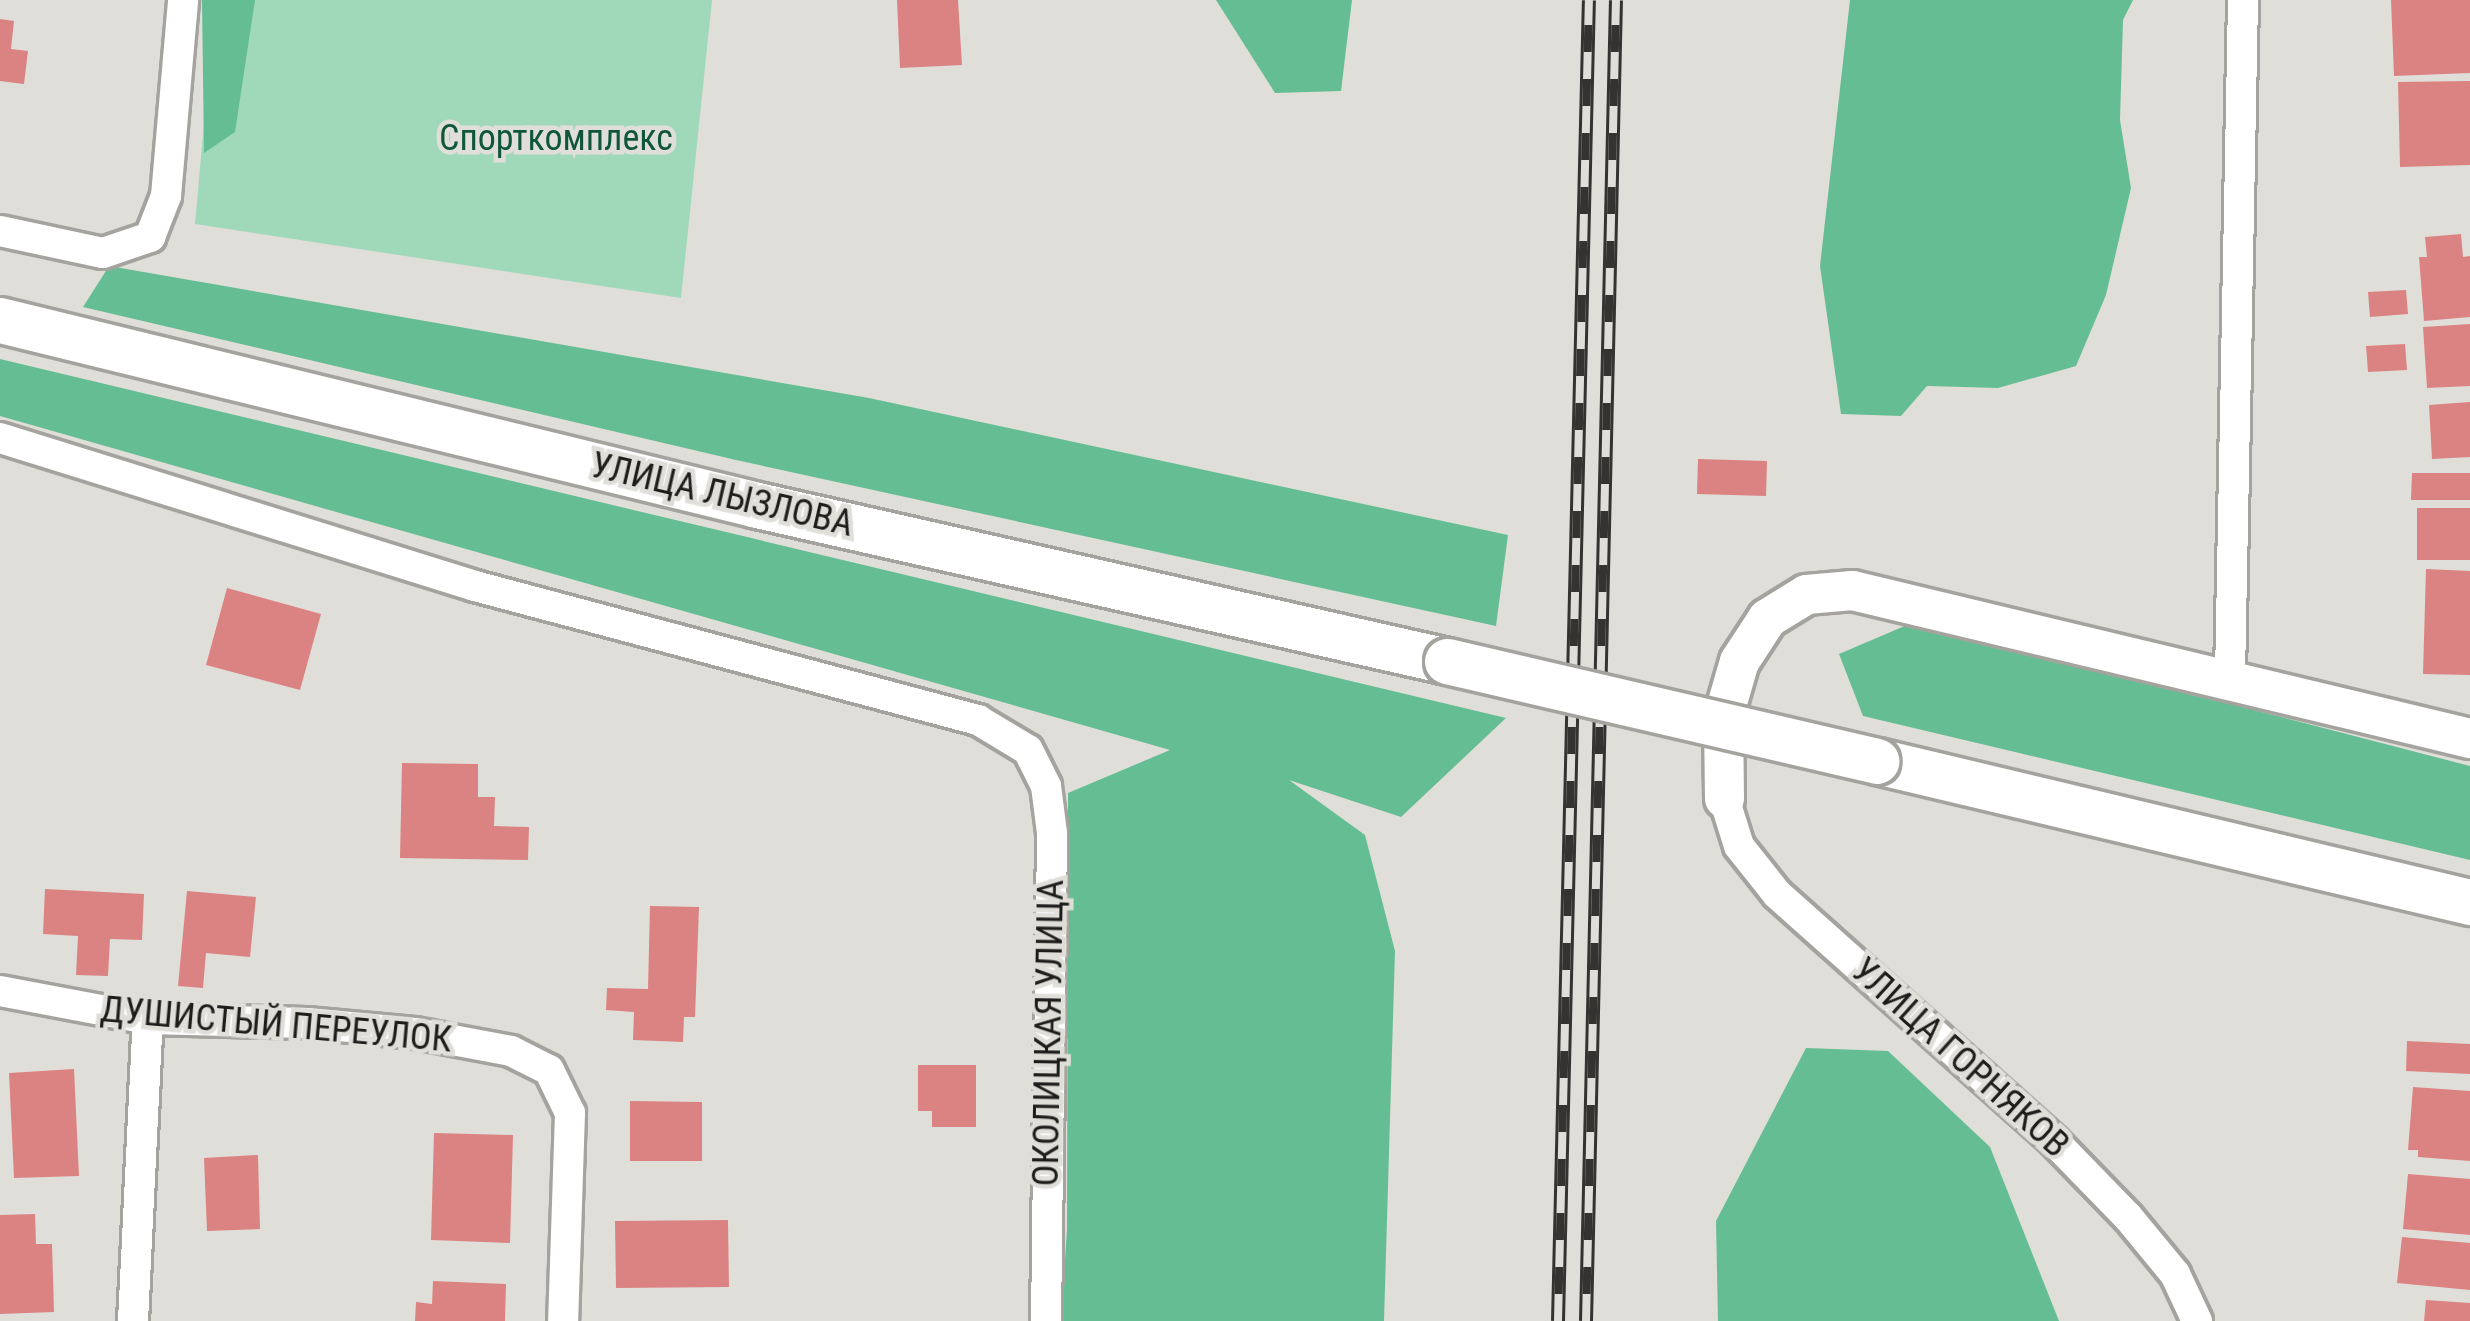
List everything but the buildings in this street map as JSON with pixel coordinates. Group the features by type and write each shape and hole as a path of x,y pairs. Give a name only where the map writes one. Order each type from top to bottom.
{"main road":[{"name":"УЛИЦА ЛЫЗЛОВА","path":"0,320 780,510 2470,902"}],"street":[{"path":"0,231 103,253 150,236 166,196 183,0"},
{"path":"2230,677 2243,0"},
{"name":"ОКОЛИЦКАЯ УЛИЦА","path":"0,438 475,586 978,721 1028,750 1046,786 1052,833 1046,1321"},
{"path":"1724,798 1723,716 1739,661 1767,618 1806,594 1852,590 2470,738"},
{"name":"УЛИЦА ГОРНЯКОВ","path":"1724,798 1739,846 1777,894 2054,1141 2175,1274 2197,1321"},
{"name":"ДУШИСТЫЙ ПЕРЕУЛОК","path":"0,991 148,1019 307,1023 415,1033 511,1051 549,1070 570,1113 563,1321"},
{"path":"133,1321 148,1019"}],"green space":[{"path":"202,0 255,0 235,132 204,153"},
{"name":"Спорткомплекс","path":"215,0 712,0 681,298 195,224"},
{"path":"1216,0 1352,0 1341,91 1275,93"},
{"path":"1850,0 2133,0 2123,20 2120,120 2131,188 2106,295 2076,366 1998,388 1927,386 1901,416 1841,414 1820,266"},
{"path":"109,266 869,398 1508,535 1496,626 736,460 83,307"},
{"path":"0,359 1506,718 1401,817 1289,780 1365,835 1395,951 1384,1321 1061,1321 1067,1229 1068,793 1170,750 0,416"},
{"path":"1914,622 2470,766 2470,860 1863,716 1839,654"},
{"path":"1806,1048 1888,1051 1990,1147 2059,1321 1718,1321 1716,1221"}],"railway":[{"path":"1558,1321 1589,0"},
{"path":"1586,1321 1616,0"}]}
